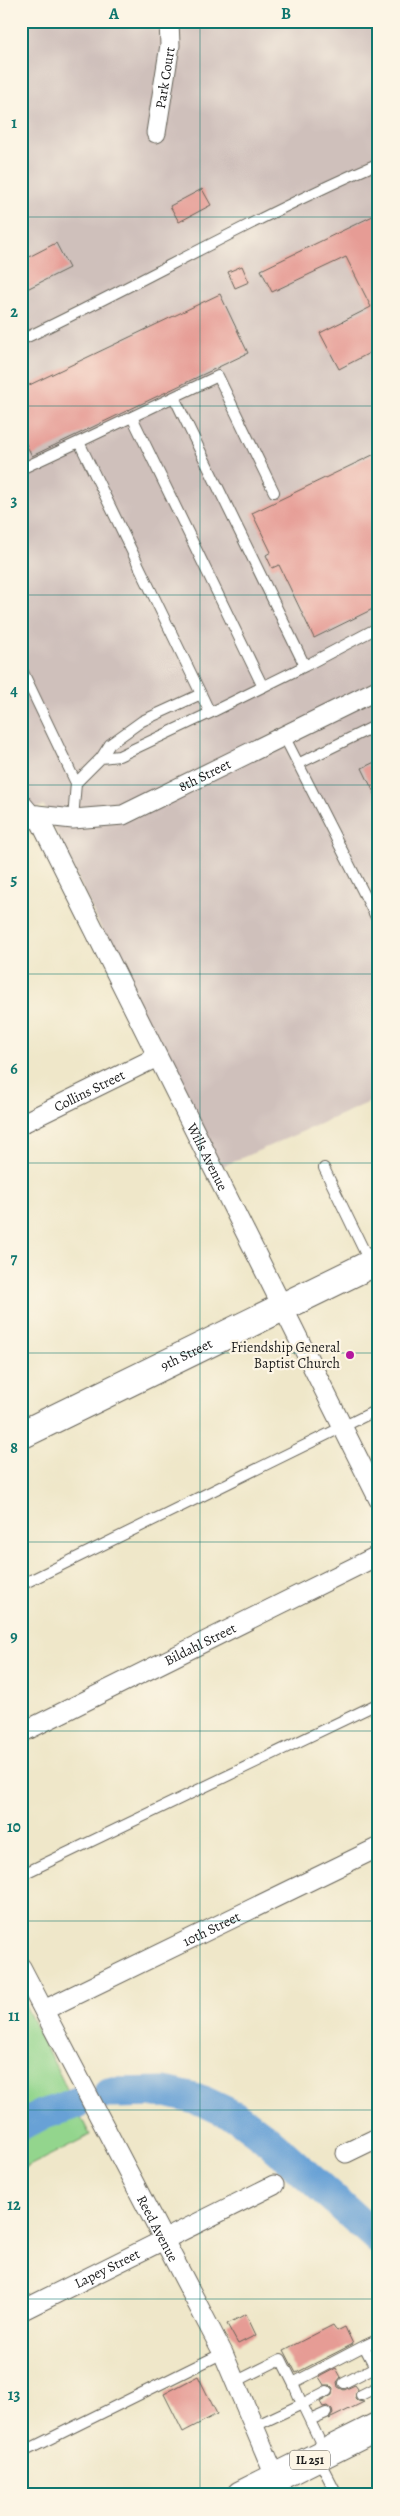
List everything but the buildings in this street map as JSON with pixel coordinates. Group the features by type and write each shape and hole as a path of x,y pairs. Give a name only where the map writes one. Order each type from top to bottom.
{"street":[{"name":"Park Court","path":"156,133 170,45 169,21"},
{"name":"8th Street","path":"29,819 72,819 123,815 379,689"},
{"name":"Wills Avenue","path":"29,819 157,1057 379,1500"},
{"name":"Collins Street","path":"21,1124 157,1057"},
{"name":"9th Street","path":"21,1435 375,1262"},
{"name":"Bildahl Street","path":"21,1733 379,1555"},
{"name":"10th Street","path":"44,2010 379,1847"},
{"name":"Reed Avenue","path":"21,1967 223,2353 279,2486"},
{"path":"346,2153 379,2137"},
{"name":"Lapey Street","path":"21,2311 274,2185"},
{"name":"IL 251","path":"241,2495 279,2486 321,2455 379,2426"}],"lane":[{"path":"21,340 172,266 313,192 379,164"},
{"path":"21,469 218,376 274,492"},
{"path":"174,397 305,666"},
{"path":"132,417 263,687"},
{"path":"79,442 210,713"},
{"path":"101,758 119,756 263,687 379,627"},
{"path":"21,668 76,783 72,819"},
{"path":"76,783 101,758 110,744 142,721 201,694"},
{"path":"298,764 379,724"},
{"path":"284,736 379,923"},
{"path":"21,796 29,819"},
{"path":"324,1168 375,1262"},
{"path":"21,1585 379,1408"},
{"path":"21,1875 379,1703"},
{"path":"293,2383 379,2339"},
{"path":"344,2383 377,2371 364,2346"},
{"path":"21,2453 223,2353"},
{"path":"235,2382 281,2359 310,2420 321,2455 337,2495"},
{"path":"361,2395 379,2386"},
{"path":"254,2428 327,2391"},
{"path":"310,2420 326,2413"}],"shaded area":[{"path":"21,21 379,21 379,1098 214,1170 44,806 21,812"}],"green space":[{"path":"21,1997 90,2135 21,2170"}],"waterway":[{"path":"109,2093 166,2092 203,2101 237,2117 269,2141 379,2240"},
{"path":"21,2125 41,2115 77,2103"}],"place":[{"name":"Friendship General Baptist Church","path":"350,1355"}]}
